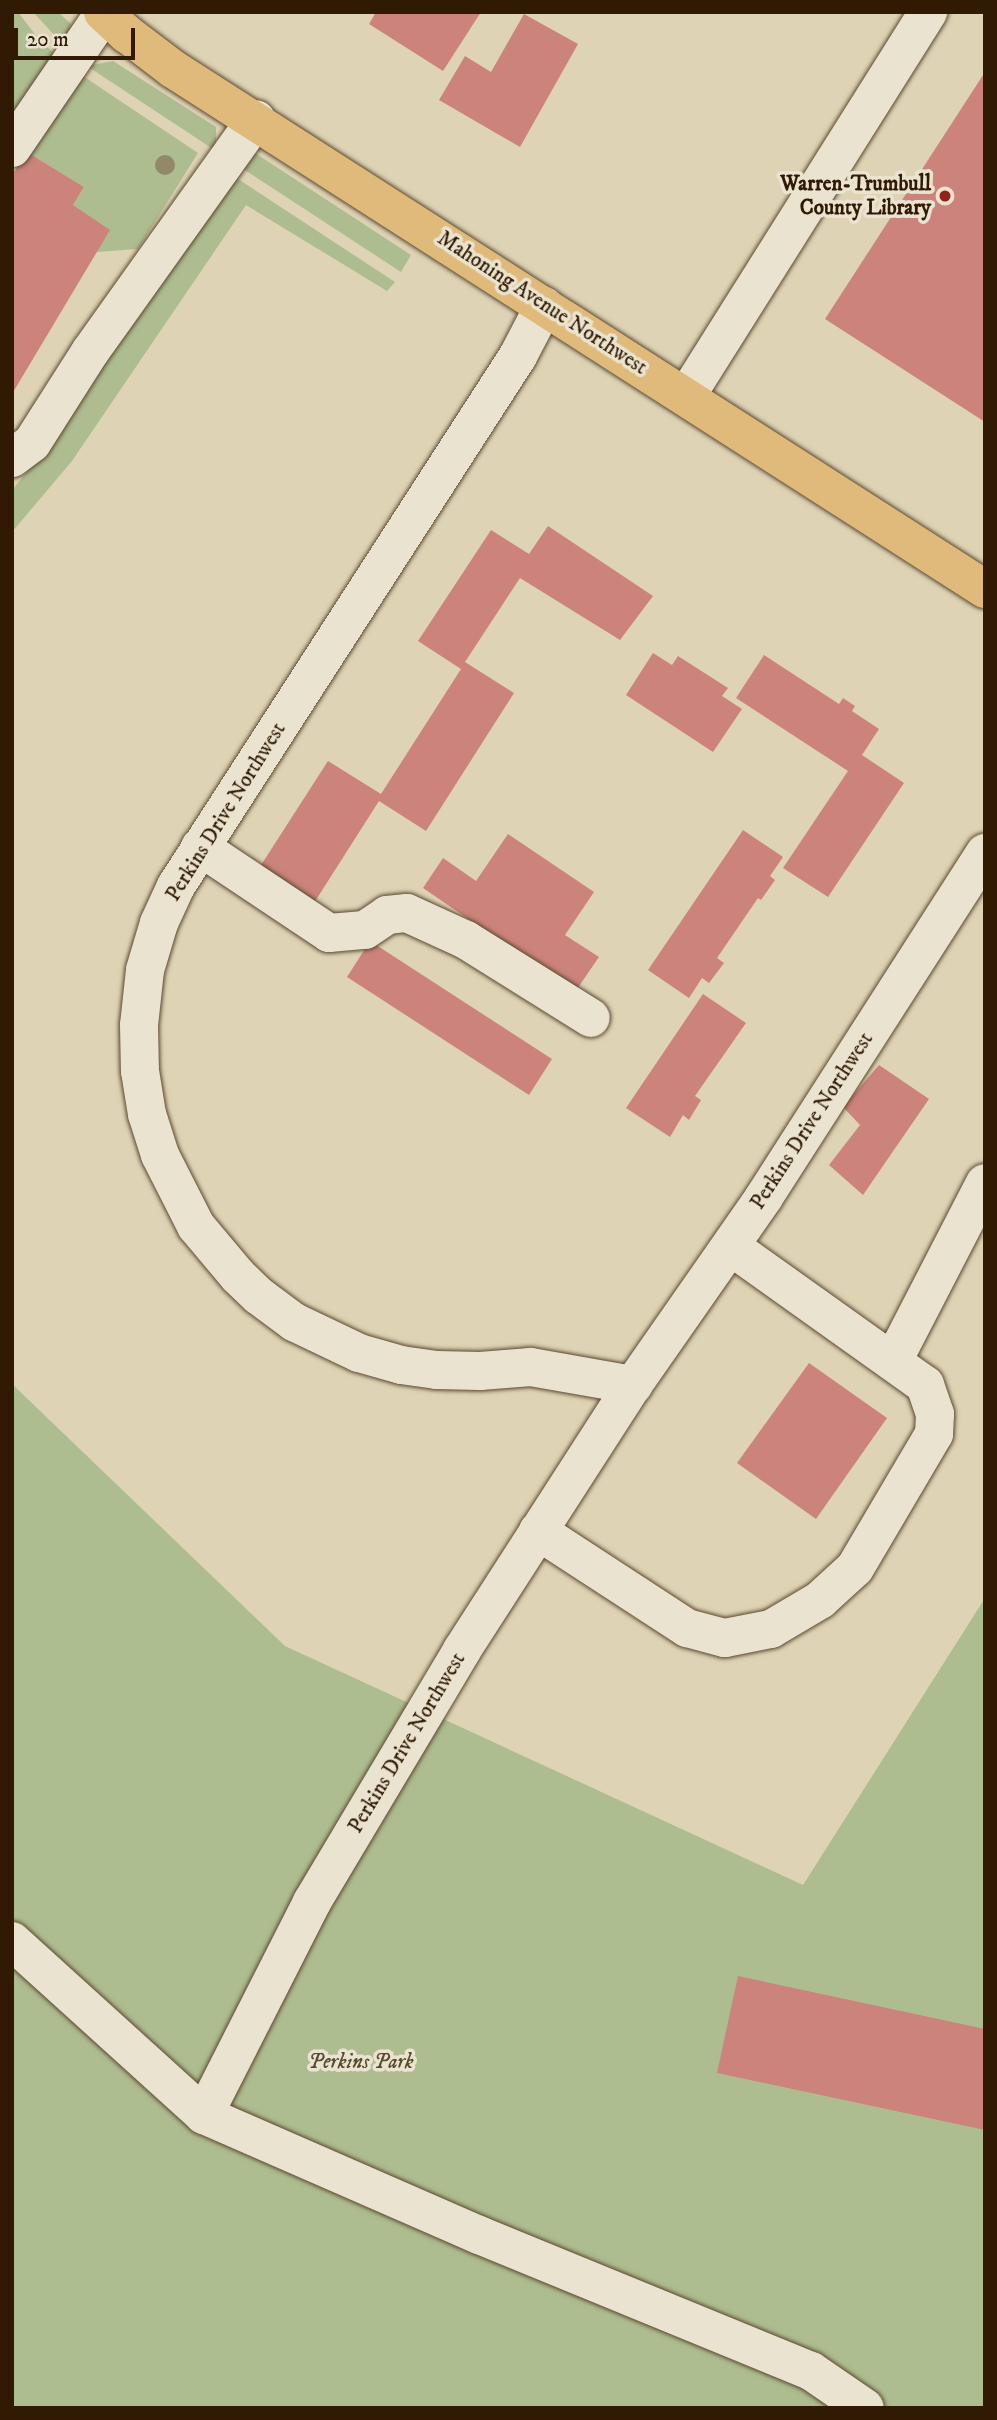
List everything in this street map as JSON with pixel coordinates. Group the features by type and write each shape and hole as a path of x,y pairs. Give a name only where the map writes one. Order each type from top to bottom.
{"main road":[{"name":"Mahoning Avenue Northwest","path":"104,12 127,34 173,68 687,395 985,589"}],"street":[{"path":"12,148 104,12"},
{"path":"687,395 928,12"},
{"path":"12,458 32,443 90,352 256,119"},
{"name":"Perkins Drive Northwest","path":"544,306 518,356 176,886 159,923 145,970 139,1025 140,1071 147,1114 160,1155 196,1226 238,1276 259,1296 294,1322 359,1353 401,1365 437,1370 480,1371 531,1367 634,1385"},
{"path":"200,847 329,933 365,930 387,915 407,913 466,940 591,1018"},
{"name":"Perkins Drive Northwest","path":"204,2115 312,1902 462,1650 634,1385 730,1247 985,853"},
{"path":"893,1361 985,1183"},
{"path":"538,1531 687,1628 725,1638 771,1629 820,1600 855,1568 934,1434 936,1414 925,1385 730,1247"},
{"path":"12,1941 204,2115 479,2235 811,2371 865,2408"}],"green space":[{"path":"12,12 18,12 37,37 61,60 12,132"},
{"path":"33,12 58,12 71,24 68,50"},
{"path":"113,61 216,127 216,151 87,66"},
{"path":"80,74 198,153 138,249 97,252 73,205 84,187 27,152"},
{"path":"255,153 411,255 401,272 234,163"},
{"path":"229,173 395,282 387,291 246,205 72,461 12,532 12,490 55,438"},
{"name":"Perkins Park","path":"12,1384 285,1646 803,1885 985,1598 985,2408 12,2408"}],"building":[{"path":"376,12 481,12 443,71 369,24"},
{"path":"524,14 578,44 520,147 439,100 465,56 491,72"},
{"name":"Warren-Trumbull County Library","path":"985,72 985,422 825,319"},
{"path":"27,152 84,187 73,205 110,230 12,394 12,175"},
{"path":"548,526 653,596 620,640 520,578 465,662 514,693 426,831 379,801 307,914 252,879 328,761 381,794 461,669 418,641 491,530 529,554"},
{"path":"653,653 672,665 678,656 728,688 722,696 742,709 713,752 626,695"},
{"path":"764,655 839,704 843,698 855,706 852,711 879,729 862,755 904,783 828,897 783,868 848,771 736,698"},
{"path":"743,830 783,857 770,876 775,880 761,900 758,898 717,958 724,963 709,983 702,978 689,998 648,970"},
{"path":"508,834 594,892 565,935 599,957 575,992 423,888 443,858 476,881"},
{"path":"370,941 552,1059 529,1095 347,977"},
{"path":"703,994 746,1023 695,1096 701,1100 689,1120 683,1115 670,1137 626,1108"},
{"path":"879,1065 929,1099 863,1195 829,1165 860,1125 843,1107"},
{"path":"809,1363 887,1418 816,1519 737,1463"},
{"path":"738,1976 985,2029 985,2130 717,2073"}],"place":[{"name":"Warren-Trumbull County Library","path":"945,196"}]}
